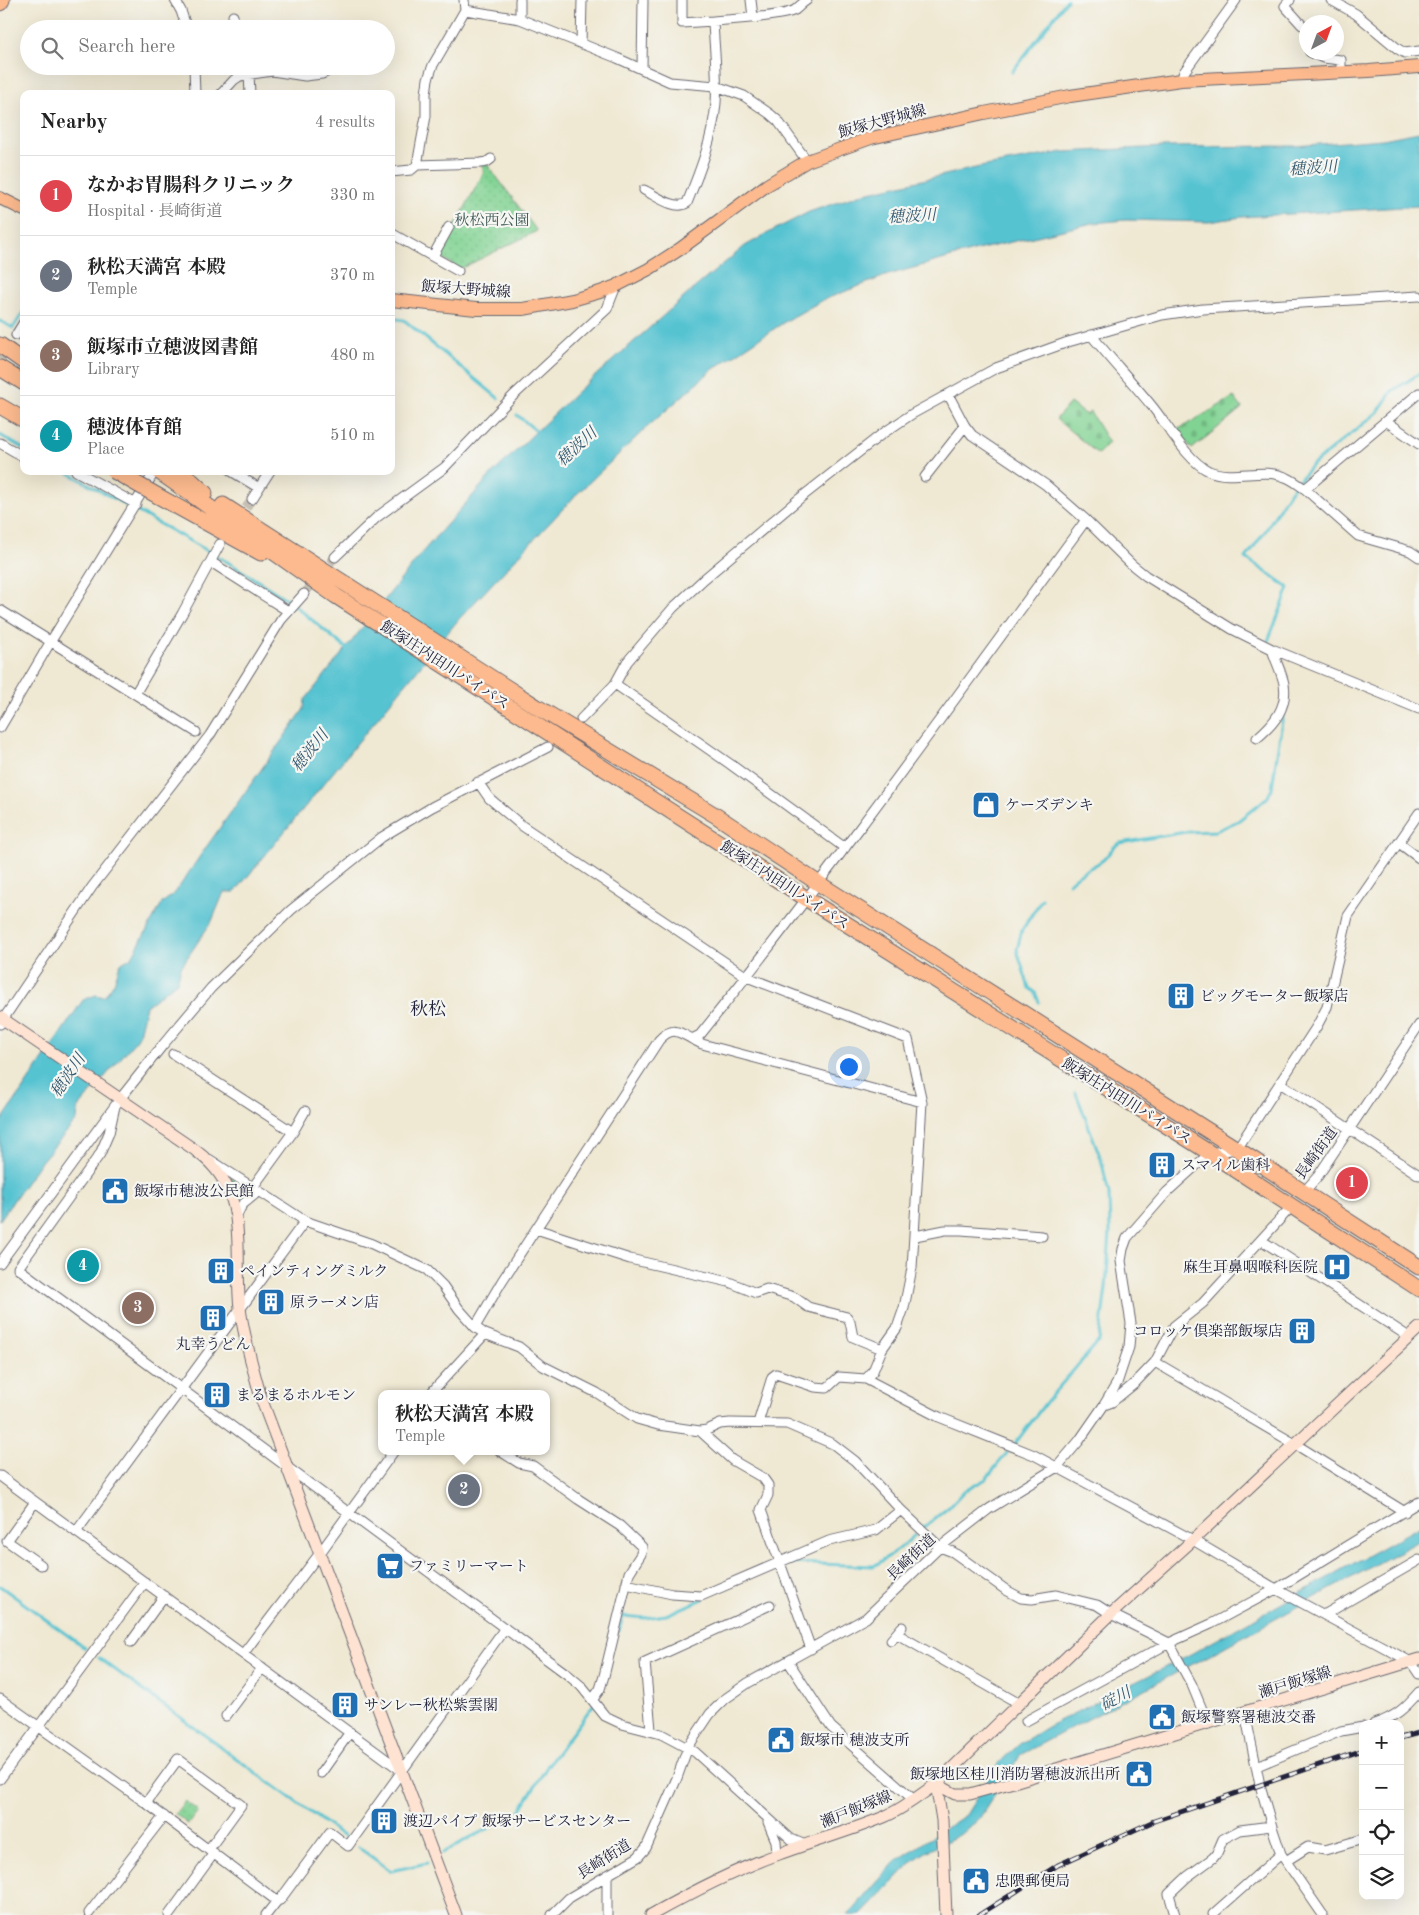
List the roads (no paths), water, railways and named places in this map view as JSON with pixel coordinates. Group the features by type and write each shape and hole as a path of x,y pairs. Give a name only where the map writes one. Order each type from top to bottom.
{"highway":[{"path":"0,345 20,359"},
{"path":"0,368 20,380"},
{"path":"0,406 20,418"},
{"path":"121,475 158,496 340,589"},
{"name":"飯塚庄内田川バイパス","path":"171,475 340,589 530,712 807,899 1210,1153 1419,1289"},
{"name":"飯塚庄内田川バイパス","path":"172,475 205,493 340,589"},
{"name":"飯塚庄内田川バイパス","path":"530,712 716,815 818,883 1419,1267"}],"main road":[{"name":"飯塚大野城線","path":"395,300 476,309 523,309 572,300 616,286 680,250 767,184 807,161 871,138 1070,96 1181,80 1419,67"},
{"path":"0,198 20,208"}],"street":[{"path":"175,0 184,20"},
{"path":"417,165 426,116 428,79 433,65 465,10 464,0"},
{"path":"520,0 520,19"},
{"path":"581,44 582,0"},
{"path":"642,69 643,0"},
{"path":"682,0 682,23 753,17 794,10 802,1"},
{"path":"751,0 753,17"},
{"path":"1181,80 1184,72 1236,0"},
{"path":"1290,0 1285,6 1299,22"},
{"path":"1332,0 1356,14 1398,49 1405,53 1419,51"},
{"path":"465,10 520,19 670,82 716,86 744,96 778,121 807,161"},
{"path":"233,16 234,20"},
{"path":"644,190 676,206 680,206 687,203 701,170 712,129 716,103 713,21"},
{"path":"1341,60 1341,72"},
{"path":"194,75 195,90"},
{"path":"225,90 242,75"},
{"path":"247,75 249,90"},
{"path":"299,75 314,75"},
{"path":"395,172 410,170 417,165 482,163 490,159"},
{"path":"433,256 449,228"},
{"path":"395,235 458,271"},
{"path":"336,557 377,517 444,468 513,396 607,309 616,286"},
{"path":"581,718 615,684 627,662 674,608 704,579 799,499 882,434 948,394 996,368 1068,342 1162,315 1203,309 1419,296"},
{"path":"16,335 20,329"},
{"path":"1091,335 1199,464 1210,471 1224,474 1277,474 1286,477 1305,489 1358,536 1410,550 1419,557"},
{"path":"1305,489 1419,393"},
{"path":"948,394 965,426 982,443 1046,485 1146,576 1232,629 1272,649 1419,709"},
{"path":"1386,422 1419,444"},
{"path":"925,478 965,426"},
{"path":"0,443 20,455"},
{"path":"82,475 134,507"},
{"path":"0,728 134,507 166,475"},
{"path":"238,475 259,488"},
{"path":"252,499 267,475"},
{"path":"692,1039 700,1035 807,899 1086,520"},
{"path":"135,694 215,554 292,607"},
{"path":"304,594 280,620 210,735 92,887 1,1020 117,1101 306,1221 372,1244 427,1270 444,1286 459,1310 475,1327 485,1334 519,1347 543,1366 597,1394 637,1420 700,1431 720,1424 758,1422 787,1424 833,1444 855,1461 901,1510 940,1547 952,1552 1006,1590 1021,1598 1032,1599 1056,1595 1097,1605 1170,1644 1192,1685 1208,1724"},
{"path":"0,610 196,732"},
{"path":"1257,738 1278,718 1284,694 1284,682 1272,649"},
{"path":"615,684 730,764 845,848"},
{"path":"0,1263 117,1101 211,988 291,910 382,837 478,782 548,747"},
{"path":"478,782 489,798 520,825 747,977 908,1039 922,1102 912,1268 904,1308 897,1328 882,1349 873,1372 866,1379"},
{"path":"1104,1405 1117,1383 1130,1347 1131,1323 1121,1261 1127,1238 1167,1192 1210,1153 1237,1149 1327,1007 1348,916 1419,812"},
{"path":"1399,843 1419,858"},
{"name":"長崎街道","path":"1304,1192 1318,1176 1419,1025"},
{"path":"475,1327 536,1229 659,1040 669,1031 674,1030 702,1044 922,1102"},
{"path":"173,1054 293,1132"},
{"path":"1280,1083 1419,1175"},
{"path":"117,1101 100,1154 18,1268 568,1675 593,1699 605,1716 622,1724 651,1730 688,1747 791,1839 805,1845"},
{"path":"237,1215 242,1205 256,1189 305,1111"},
{"path":"195,1150 213,1166 232,1197 237,1215 240,1307 261,1398 456,1915"},
{"name":"長崎街道","path":"552,1915 569,1898 638,1857 646,1848 677,1778 688,1747 710,1714 748,1683 866,1618 940,1547 990,1509 1057,1467 1079,1441 1104,1405 1112,1402 1143,1376 1155,1362 1174,1326 1203,1303 1292,1206"},
{"path":"76,1532 240,1307 306,1221"},
{"path":"536,1229 630,1259 729,1282 756,1293 767,1289 794,1296 808,1307 847,1317 850,1322 852,1338 882,1349"},
{"path":"915,1236 945,1230 1042,1236"},
{"path":"1261,1240 1410,1337"},
{"path":"946,1915 942,1820 936,1784 1111,1614 1193,1540 1419,1328"},
{"path":"434,1390 485,1334"},
{"path":"1155,1362 1295,1444 1405,1512"},
{"path":"758,1422 772,1377 776,1374 815,1387 827,1388 839,1377 866,1379 939,1417 1034,1455 1057,1467 1193,1540 1322,1614 1415,1660 1419,1674"},
{"path":"700,1431 732,1460 763,1478 768,1485 768,1495 761,1510 811,1649"},
{"path":"243,1654 391,1455"},
{"path":"506,1455 519,1463 533,1466 578,1499 620,1526 642,1547 641,1554 629,1573 620,1617 604,1676 600,1689 593,1699"},
{"path":"0,1476 402,1771"},
{"path":"35,1502 7,1540 41,1565"},
{"path":"1026,1721 1170,1644 1278,1590 1419,1502"},
{"path":"626,1584 672,1594 701,1596 829,1541 876,1530 901,1510"},
{"path":"1322,1614 1419,1560"},
{"path":"1,1777 145,1582"},
{"path":"131,1642 164,1596"},
{"path":"651,1730 645,1662 770,1605"},
{"path":"266,1915 277,1901 280,1900 330,1832 348,1846 505,1628"},
{"path":"897,1634 1018,1703"},
{"name":"瀬戸飯塚線","path":"651,1915 690,1894 777,1854 885,1816 914,1800 936,1784 955,1794 970,1794 1018,1782 1415,1660"},
{"path":"788,1661 831,1727 914,1800"},
{"path":"226,1716 262,1668"},
{"path":"1386,1720 1405,1708 1419,1692"},
{"path":"0,1699 212,1851 277,1901"},
{"path":"1245,1713 1272,1826 1284,1858 1323,1915"},
{"path":"1257,1766 1341,1731 1359,1728"},
{"path":"321,1773 350,1732"},
{"path":"146,1803 178,1759 241,1805 169,1915"},
{"path":"88,1913 164,1816"},
{"path":"766,1817 776,1841 777,1854"},
{"path":"1175,1915 1169,1894 1218,1853 1223,1838 1240,1830 1272,1826"},
{"path":"1213,1914 1284,1858 1308,1847 1325,1850 1359,1840"},
{"path":"607,1875 607,1915"}],"water":[{"name":"穂波川","path":"1419,132 1419,206 1241,217 1209,222 1126,220 1093,223 977,250 888,275 823,300 786,321 712,370 644,430 576,495 459,619 235,892 224,892 212,921 181,967 177,982 146,1006 138,1038 78,1108 77,1120 39,1164 0,1220 0,1123 83,1000 96,995 104,997 114,983 120,964 132,957 162,903 175,893 304,709 305,700 425,549 490,476 578,391 745,246 809,212 865,193 980,167 1063,152 1164,147 1295,146 1383,139"},
{"name":"碇川","path":"1419,1527 1419,1541 1178,1672 1020,1755 979,1819 963,1833 914,1860 861,1915 848,1915 896,1861 966,1815 995,1768 1021,1743 1047,1727 1187,1656"}],"waterway":[{"path":"1012,72 1067,0"},
{"path":"0,321 13,328 20,317"},
{"path":"395,319 404,320 498,398"},
{"path":"1268,641 1289,588 1246,558 1290,491 1312,465 1378,412 1392,391 1419,374"},
{"path":"517,415 540,434"},
{"path":"0,435 20,447"},
{"path":"72,475 231,564 288,600 347,649"},
{"path":"1069,883 1081,873 1103,860 1120,843 1186,832 1216,831 1238,821 1268,797 1272,788 1283,714"},
{"path":"1039,1002 1035,992 1029,988 1017,950 1022,930 1042,899"},
{"path":"1014,1445 1047,1401 1099,1341 1106,1288 1110,1232 1109,1194 1101,1159 1076,1093"},
{"path":"923,1528 949,1507 963,1492 986,1479 1007,1453"},
{"path":"787,1563 874,1566 898,1550 915,1535"},
{"path":"0,1586 85,1648"},
{"path":"619,1631 623,1616 645,1618 666,1615 703,1599"},
{"path":"99,1658 344,1837"},
{"path":"443,1853 518,1814 548,1765 594,1704"},
{"path":"358,1847 391,1871 427,1863"}],"tunnel":[{"path":"0,362 16,335"},
{"path":"238,519 252,499"},
{"path":"304,594 335,557"}],"railway":[{"path":"1404,1737 1419,1733"},
{"path":"979,1915 1058,1865 1154,1821 1359,1751"}],"place":[{"name":"ケーズデンキ","path":"986,805"},
{"name":"ビッグモーター飯塚店","path":"1181,996"},
{"name":"スマイル歯科","path":"1162,1165"},
{"name":"なかお胃腸科クリニック","path":"1352,1183"},
{"name":"飯塚市穂波公民館","path":"115,1191"},
{"name":"穂波体育館","path":"83,1266"},
{"name":"麻生耳鼻咽喉科医院","path":"1337,1267"},
{"name":"ペインティングミルク","path":"221,1271"},
{"name":"原ラーメン店","path":"271,1302"},
{"name":"飯塚市立穂波図書館","path":"138,1308"},
{"name":"丸幸うどん","path":"213,1318"},
{"name":"コロッケ倶楽部飯塚店","path":"1302,1331"},
{"name":"まるまるホルモン","path":"217,1395"},
{"name":"秋松天満宮 本殿","path":"464,1490"},
{"name":"ファミリーマート","path":"390,1566"},
{"name":"サンレー秋松紫雲閣","path":"345,1705"},
{"name":"飯塚警察署穂波交番","path":"1162,1717"},
{"name":"飯塚市 穂波支所","path":"781,1740"},
{"name":"飯塚地区桂川消防署穂波派出所","path":"1139,1774"},
{"name":"渡辺パイプ 飯塚サービスセンター","path":"384,1821"},
{"name":"忠隈郵便局","path":"976,1881"}],"district":[{"name":"秋松","path":"428,1009"}],"park label":[{"name":"秋松西公園","path":"492,220"}]}
